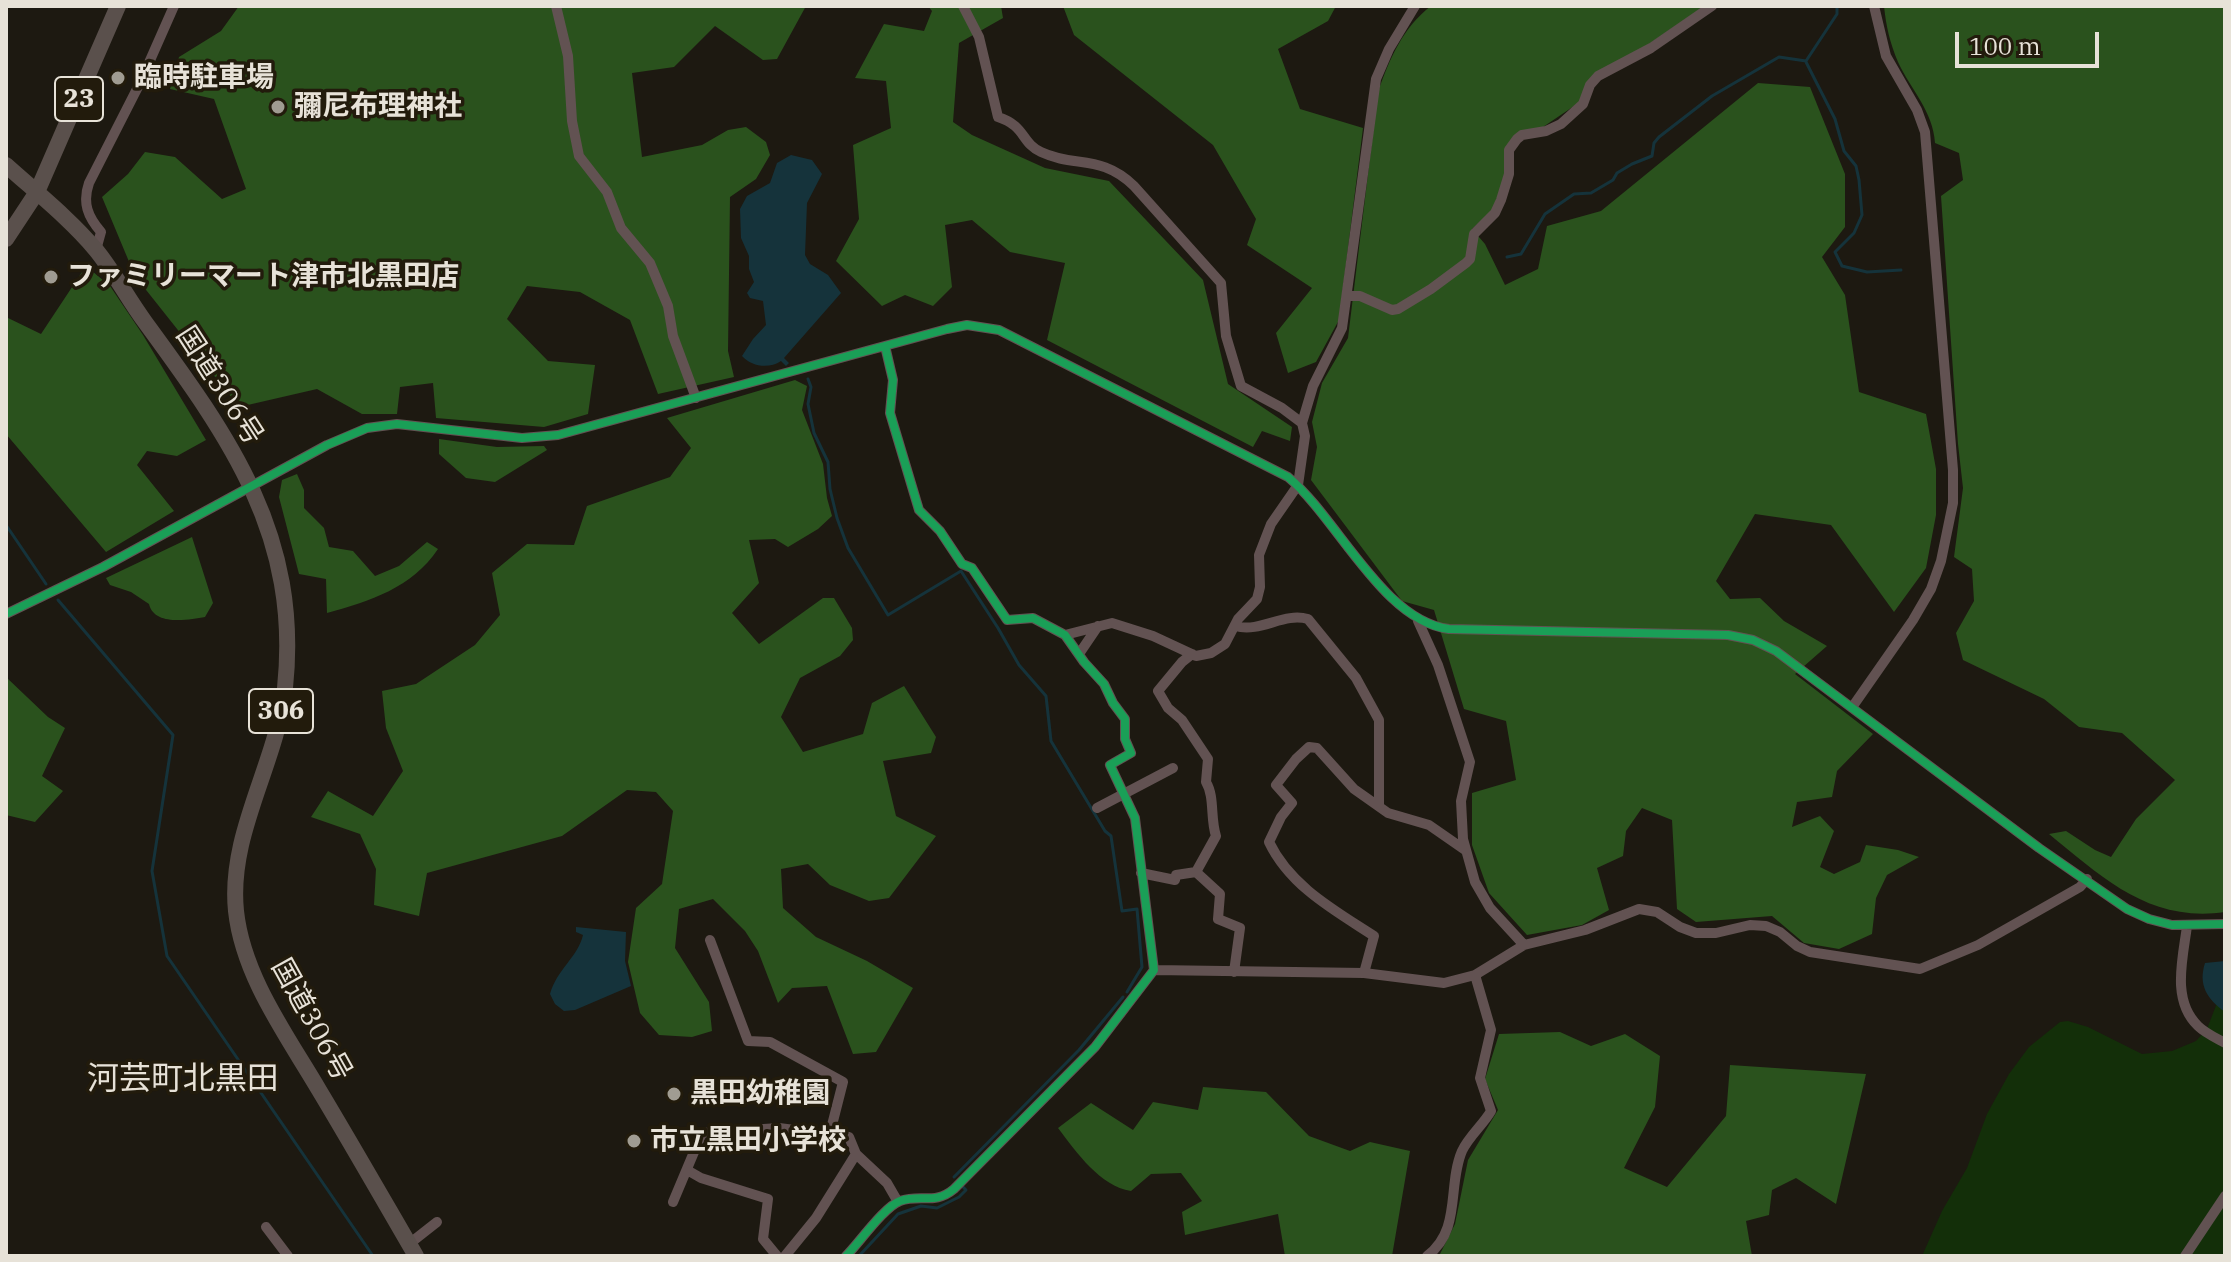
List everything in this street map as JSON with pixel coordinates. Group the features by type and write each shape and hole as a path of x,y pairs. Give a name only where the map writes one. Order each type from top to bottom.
{"highway":[{"name":"23","path":"6,239 37,192 118,6"},
{"name":"国道306号","path":"6,165 96,250 187,378 253,486 283,583 288,660 278,727 240,851 235,885 238,920 259,987 412,1250"}],"street":[{"path":"96,250 101,232 89,219 85,196 89,183 140,83 174,6"},
{"path":"556,6 568,56 572,121 579,156 607,192 621,228 650,263 668,306 673,336 696,398"},
{"path":"963,6 979,37 998,117 1017,125 1039,151 1101,165 1125,177 1134,186 1221,283 1226,336 1241,386 1282,408 1302,423"},
{"path":"1065,635 1112,623 1181,647 1192,654 1203,655 1217,651 1225,644 1238,619 1257,599 1260,587 1259,555 1271,524 1298,485 1305,436 1302,423 1313,386 1342,328 1349,296 1376,79 1389,49 1415,6"},
{"path":"1349,296 1360,296 1392,310 1398,309 1466,263 1470,259 1474,234 1495,213 1501,200 1509,174 1509,150 1517,139 1561,124 1583,104 1590,85 1598,76 1651,48 1712,6"},
{"path":"1853,706 1931,589 1943,553 1954,491 1925,132 1917,110 1886,56 1874,6"},
{"path":"6,614 56,592 327,445 380,424 409,424 502,436 558,435 967,325 999,330 1288,477 1298,485 1388,595 1418,621 1438,665 1470,762 1461,801 1465,850 1479,892 1524,945"},
{"path":"846,1256 898,1202 938,1199 954,1189 1087,1056 1154,970 1135,818 1110,765 1131,753 1125,739 1125,719 1104,684 1065,635 1033,618 1007,620 972,568 962,564 940,531 919,510 890,413 893,380 885,346"},
{"path":"1235,626 1251,629 1305,618 1356,678 1379,720 1379,805"},
{"path":"1418,621 1449,629 1740,637 1776,651 1853,706 2001,821 2138,915 2162,923 2187,926 2225,924"},
{"path":"1079,654 1098,626"},
{"path":"1192,654 1158,691 1208,759 1206,782 1216,836 1196,872"},
{"path":"1364,973 1374,936 1329,907 1290,876 1269,842 1292,803 1276,785 1296,759 1309,747 1322,750 1354,789 1397,818 1429,825 1465,850"},
{"path":"1097,808 1173,768"},
{"path":"1141,873 1175,880 1176,875 1196,872"},
{"path":"1196,872 1220,894 1218,919 1240,928 1234,972"},
{"path":"1154,970 1364,973 1434,983 1456,981 1475,975 1524,945 1585,930 1634,910 1646,909 1696,933 1716,933 1750,925 1766,926 1810,952 1920,969 1978,945 2080,887 2087,879"},
{"path":"2187,926 2181,981 2185,1006 2201,1029 2225,1043"},
{"path":"710,940 748,1041 770,1042 843,1082 830,1133"},
{"path":"1427,1256 1434,1251 1449,1224 1463,1148 1491,1111 1480,1078 1491,1030 1475,975"},
{"path":"673,1202 702,1133 779,1128 849,1137 856,1154 887,1183 898,1202"},
{"path":"785,1256 816,1218 856,1154"},
{"path":"687,1170 701,1178 768,1199 763,1239 777,1256"},
{"path":"2185,1256 2222,1201"},
{"path":"412,1250 437,1222"},
{"path":"266,1227 288,1256"}],"green space":[{"path":"239,6 806,6 777,59 763,60 715,26 674,67 632,73 642,157 702,145 728,130 746,127 766,142 770,155 756,179 730,197 728,351 734,377 658,394 630,320 580,292 527,286 507,319 548,361 595,365 588,414 544,427 436,418 433,383 400,387 397,414 362,414 317,389 239,407 135,276 102,197 128,174 145,152 175,157 222,199 246,189 214,99 170,89 179,57 221,31"},
{"path":"928,6 1001,6 1003,18 959,43 953,122 972,135 1045,168 1109,181 1203,280 1228,384 1292,427 1290,441 1262,431 1253,447 1047,340 1065,263 1010,252 972,220 945,225 952,287 933,306 905,295 882,306 836,261 859,219 853,145 891,128 886,81 855,78 884,24 924,31 932,11"},
{"path":"1063,6 1336,6 1328,21 1278,49 1300,109 1363,128 1339,320 1316,362 1288,373 1276,333 1312,288 1247,245 1256,219 1213,145 1074,35"},
{"path":"1431,6 1705,6 1646,46 1598,73 1580,102 1543,127 1520,132 1493,210 1472,229 1485,244 1505,285 1538,269 1547,226 1601,211 1758,83 1810,87 1845,174 1845,227 1822,257 1845,295 1859,392 1926,414 1936,469 1936,515 1926,568 1894,612 1831,525 1755,514 1716,581 1730,599 1760,598 1784,621 1827,646 1795,674 1873,734 1837,771 1832,797 1797,802 1792,827 1820,816 1834,831 1820,867 1834,874 1860,862 1866,845 1919,857 1887,875 1876,898 1872,934 1839,949 1804,943 1772,916 1696,922 1677,909 1672,820 1642,808 1626,831 1623,856 1597,868 1609,910 1582,925 1527,935 1489,893 1472,845 1472,793 1516,780 1506,721 1464,709 1434,610 1402,601 1311,480 1317,447 1312,422 1322,383 1348,338 1378,92 1398,45 1412,24"},
{"path":"1884,6 2225,6 2225,912 2198,914 2151,904 2109,881 2049,834 2066,831 2111,857 2136,819 2175,780 2122,733 2079,727 2044,699 1963,660 1956,633 1974,601 1972,569 1954,557 1963,488 1941,196 1963,180 1959,153 1935,143 1926,111 1898,62"},
{"path":"86,266 110,286 206,440 177,456 147,451 137,465 174,511 106,552 6,434 6,317 41,334"},
{"path":"795,380 807,386 802,410 823,464 832,516 818,529 788,547 775,539 749,540 759,583 732,613 759,644 823,598 834,598 852,628 853,640 840,656 800,678 781,717 803,752 863,734 872,703 904,686 936,737 931,753 883,761 896,816 936,836 889,898 869,901 830,885 808,864 781,869 783,908 816,937 867,961 913,988 876,1052 853,1054 827,986 792,988 778,1003 758,951 745,931 713,899 679,909 675,948 709,1002 712,1031 692,1037 659,1035 640,1013 628,962 636,908 662,884 673,811 656,792 627,790 562,836 427,873 419,916 374,905 376,869 360,834 311,817 328,791 373,816 403,771 386,728 382,691 416,684 475,645 500,615 492,573 527,544 574,545 587,506 670,477 691,448 667,418"},
{"path":"439,439 497,447 544,446 547,450 495,482 466,478 439,454"},
{"path":"297,474 304,490 304,508 324,528 329,547 353,551 375,576 399,566 427,542 438,549 416,574 403,583 374,598 327,613 326,579 299,574 279,497 282,480"},
{"path":"192,537 213,603 205,617 164,619 152,611 149,604 131,592 110,585 106,578"},
{"path":"6,677 48,717 65,728 42,776 63,791 35,822 6,815"},
{"path":"2225,982 2225,1256 1922,1256 1942,1211 1967,1168 1987,1114 2009,1074 2029,1047 2060,1022 2068,1021 2088,1027 2142,1054 2172,1051 2196,1041 2207,1029"},
{"path":"1560,1032 1591,1046 1625,1034 1660,1056 1655,1107 1624,1168 1667,1187 1726,1116 1730,1065 1866,1074 1836,1204 1796,1178 1772,1190 1769,1215 1746,1221 1752,1256 1439,1256 1455,1224 1468,1160 1498,1110 1485,1079 1499,1034"},
{"path":"1203,1087 1266,1092 1309,1136 1350,1151 1370,1142 1410,1151 1392,1256 1285,1256 1278,1214 1185,1235 1182,1212 1202,1201 1181,1173 1151,1174 1131,1191 1120,1188 1090,1167 1058,1128 1091,1103 1133,1130 1153,1102 1198,1110"}],"water":[{"path":"791,155 812,160 822,174 807,203 805,255 810,264 828,275 841,293 784,358 789,363 786,366 781,361 761,366 742,356 766,325 763,301 750,298 747,293 754,282 749,269 749,256 741,238 740,209 747,196 770,183 777,163"},
{"path":"576,927 626,932 625,961 631,986 575,1010 564,1011 555,1004 550,994 557,977 580,943 583,935 576,932"},
{"path":"2225,961 2225,1012 2209,997 2203,971 2205,963"}],"waterway":[{"path":"1507,257 1521,254 1545,214 1574,194 1591,193 1613,180 1617,173 1652,156 1654,143 1659,137 1712,96 1779,57 1806,61 1837,14 1837,6"},
{"path":"1806,62 1835,119 1844,151 1856,166 1859,180 1862,215 1854,233 1835,252 1842,266 1867,272 1901,270"},
{"path":"808,379 811,387 808,404 814,433 828,462 837,518 848,548 888,615 961,571 1019,665 1046,696 1051,741 1105,831 1111,836 1122,911 1137,909 1142,967 1127,992"},
{"path":"6,525 46,584"},
{"path":"58,600 173,735 152,871 167,956 373,1256"},
{"path":"954,1177 1079,1050 1123,997"},
{"path":"859,1256 898,1214 921,1206 937,1208 959,1197 966,1190 963,1187"}],"cycle path":[{"path":"6,614 103,567 327,445 367,428 397,424 522,438 558,435 967,325 999,330 1288,477 1307,495 1382,588 1403,608 1425,622 1449,629 1728,635 1753,640 1776,651 2039,848 2127,909 2172,925 2225,924"},
{"path":"846,1256 879,1218 900,1201 940,1197 954,1189 1095,1047 1154,970 1135,818 1110,765 1131,753 1125,739 1125,719 1104,684 1065,635 1033,618 1007,620 972,568 962,564 940,531 919,510 890,413 893,380 885,346"}],"place":[{"name":"臨時駐車場","path":"118,78"},
{"name":"彌尼布理神社","path":"278,107"},
{"name":"ファミリーマート津市北黒田店","path":"51,277"},
{"name":"黒田幼稚園","path":"674,1094"},
{"name":"市立黒田小学校","path":"634,1141"}],"district":[{"name":"河芸町北黒田","path":"183,1080"}]}
